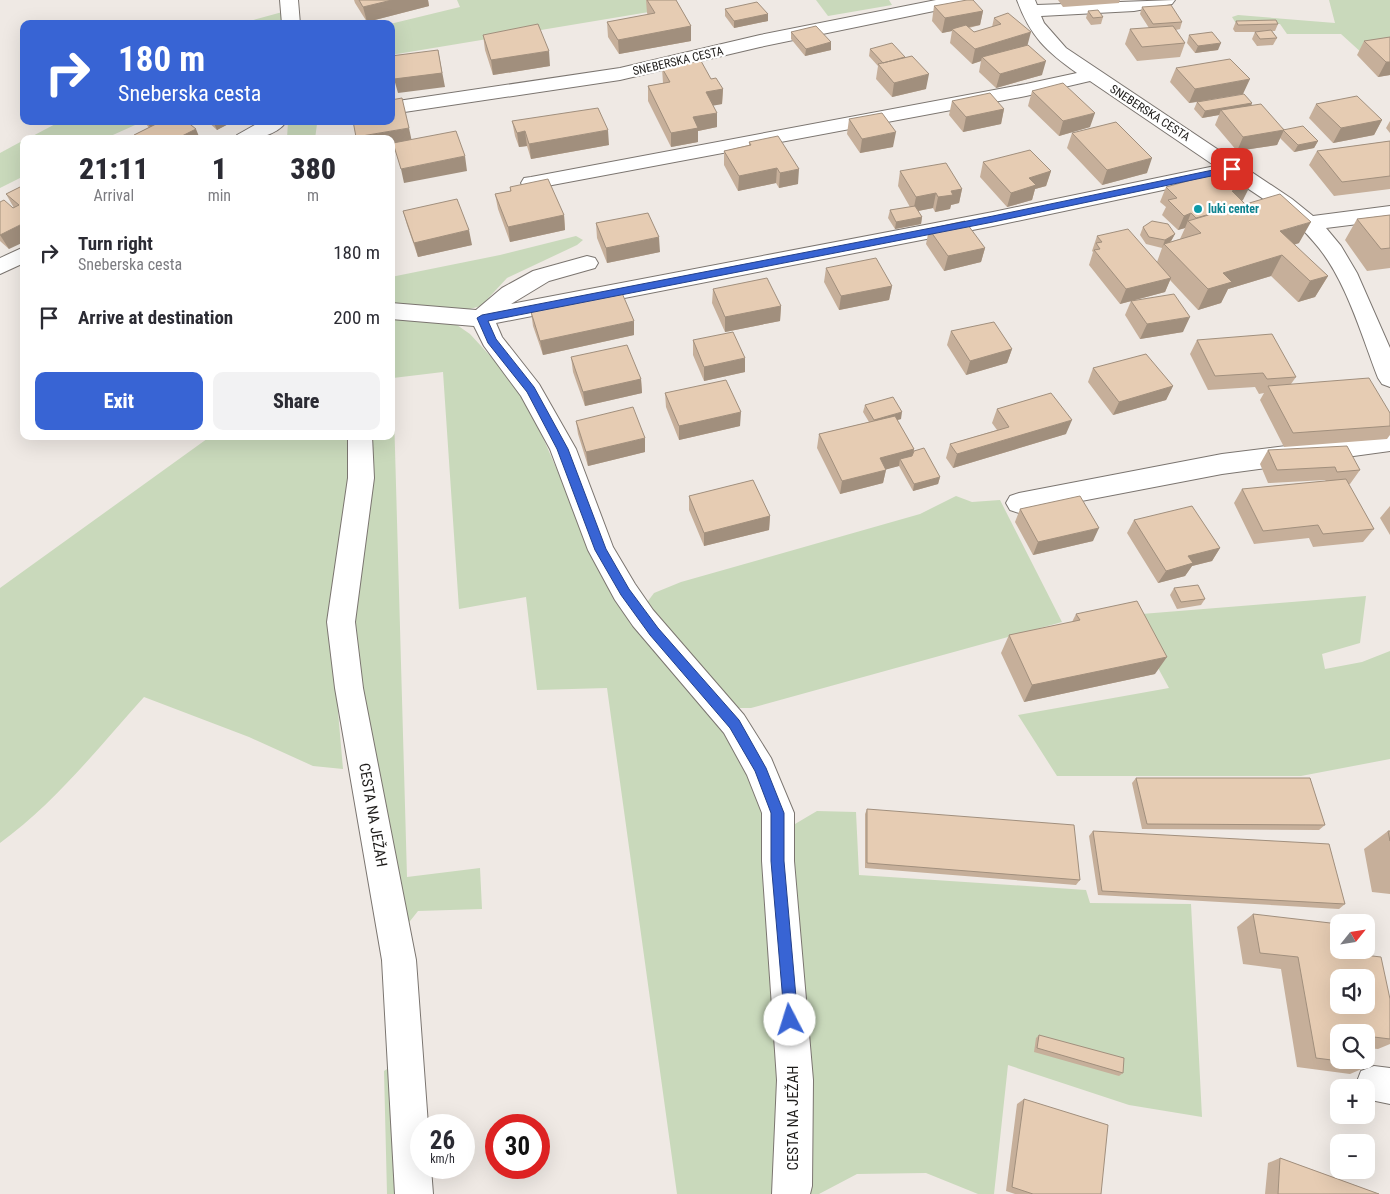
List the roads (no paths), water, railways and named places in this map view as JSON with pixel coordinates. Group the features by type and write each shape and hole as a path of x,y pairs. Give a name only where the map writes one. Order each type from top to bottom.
{"street":[{"path":"289,0 291,20"},
{"name":"SNEBERSKA CESTA","path":"395,107 620,74 770,38 963,0"},
{"path":"1028,6 1134,6 1166,0"},
{"name":"SNEBERSKA CESTA","path":"1028,6 1035,24 1060,52 1285,204 1310,224 1338,257 1370,326 1390,378"},
{"path":"531,183 1026,90 1092,75"},
{"path":"251,135 270,125"},
{"path":"395,311 428,313 463,319 482,318 993,219 1232,169"},
{"path":"1310,224 1390,213"},
{"path":"0,267 20,256"},
{"path":"482,318 510,292 541,276 587,263"},
{"name":"CESTA NA JEŽAH","path":"482,318 492,340 530,390 563,449 601,550 625,592 654,632 734,724 760,768 778,813 778,861 795,1080 793,1186 791,1194"},
{"name":"CESTA NA JEŽAH","path":"360,440 361,478 341,622 349,688 399,960 414,1194"},
{"path":"1019,503 1222,464 1390,442"}],"place":[{"name":"luki center","path":"1198,209"}]}
